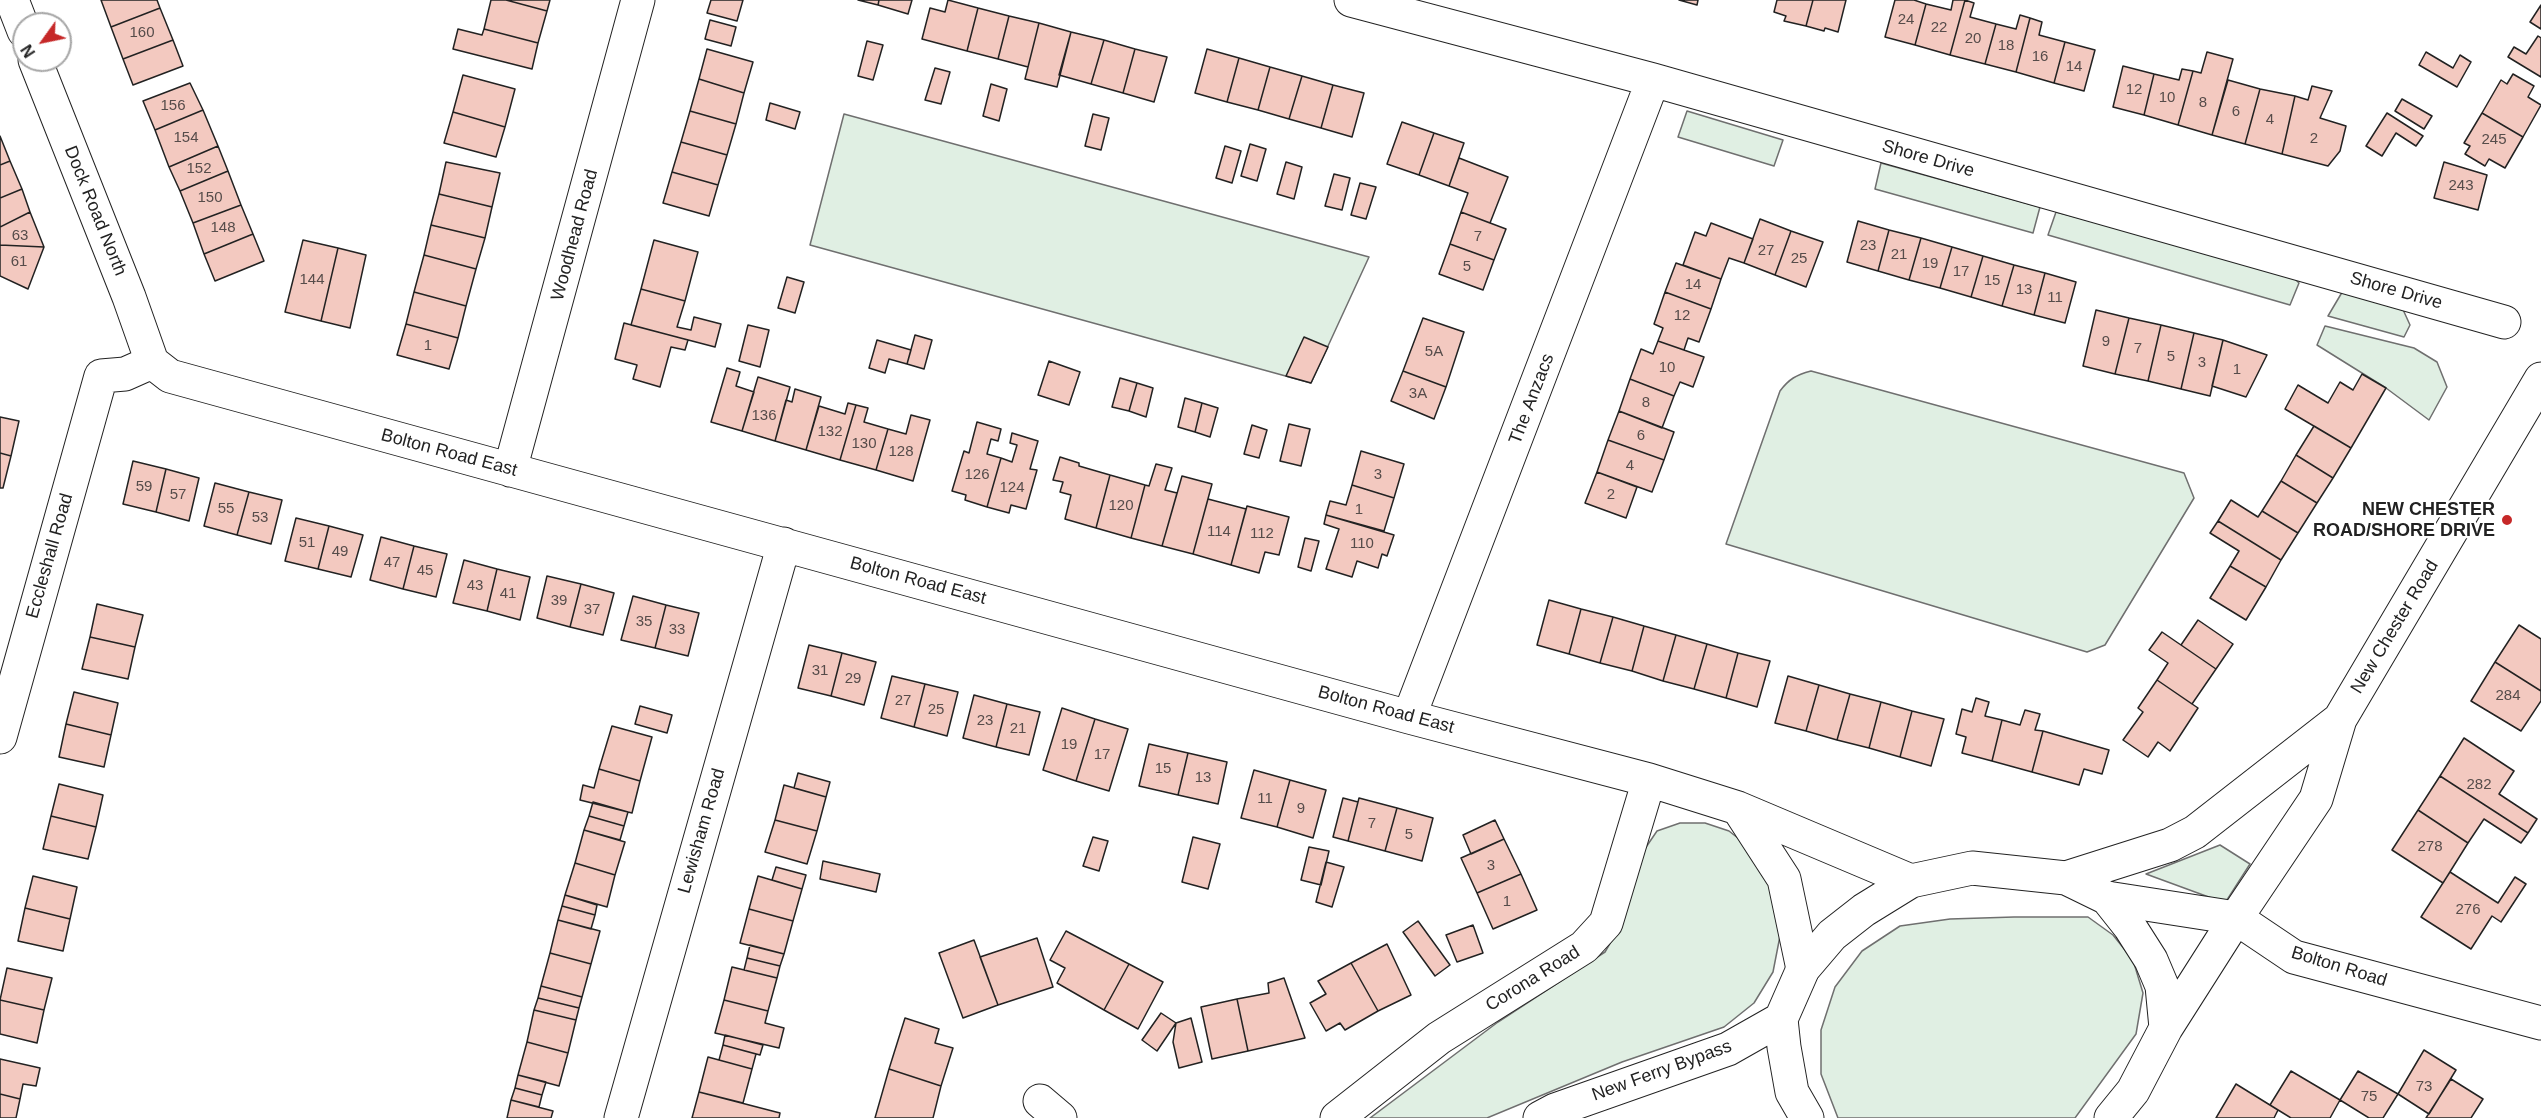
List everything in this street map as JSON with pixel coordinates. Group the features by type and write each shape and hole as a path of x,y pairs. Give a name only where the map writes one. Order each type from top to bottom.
{"main road":[{"name":"Woodhead Road","path":"510,471 638,0"},
{"name":"Shore Drive","path":"1351,0 1653,80 2504,322"},
{"name":"Dock Road North","path":"40,72 129,297 152,362"},
{"name":"The Anzacs","path":"1409,717 1653,80"},
{"name":"Bolton Road East","path":"152,362 170,376 510,471 784,544 1409,717 1649,780 1738,808 1911,881"},
{"name":"Eccleshall Road","path":"0,737 100,376 125,374 152,362"},
{"name":"New Chester Road","path":"2111,1118 2133,1091 2166,1028 2316,799 2340,719 2541,379"},
{"name":"Lewisham Road","path":"621,1118 784,544"},
{"name":"New Chester Road","path":"2066,879 2170,846 2195,832 2340,719"},
{"name":"Corona Road","path":"1337,1118 1439,1038 1584,947 1606,923 1649,780"},
{"path":"1738,808 1785,879 1803,969"},
{"path":"1807,1118 1792,1092 1781,1019 1803,969 1832,934 1864,910 1911,881 1972,868 2066,879 2107,898 2130,927 2151,960 2162,986 2166,1028"},
{"name":"Bolton Road","path":"2107,898 2236,918 2294,957 2541,1023"},
{"name":"New Ferry Bypass","path":"1540,1118 1555,1110 1728,1049 1781,1019"}],"green space":[{"path":"1687,111 1783,140 1774,166 1678,137"},
{"path":"844,114 1369,257 1311,383 810,245"},
{"path":"1881,163 2040,207 2033,233 1875,189"},
{"path":"2056,212 2288,272 2299,283 2290,305 2048,235"},
{"path":"2344,289 2400,303 2410,325 2404,337 2328,316"},
{"path":"2325,326 2414,348 2437,362 2447,387 2429,420 2386,388 2317,345"},
{"path":"1811,371 2184,473 2194,498 2105,645 2087,652 1726,544 1780,391 1793,378"},
{"path":"1680,823 1705,823 1729,831 1748,846 1776,901 1780,936 1773,972 1754,1003 1724,1027 1622,1062 1487,1118 1370,1118 1498,1022 1605,952 1623,921 1638,859 1657,831"},
{"path":"2220,845 2250,864 2225,903 2146,874"},
{"path":"2088,917 2113,935 2133,960 2143,993 2136,1034 2075,1118 1838,1118 1821,1074 1821,1030 1835,987 1862,951 1900,926 1950,919"}],"building":[{"path":"101,0 157,0 160,8 111,27"},
{"path":"491,0 506,0 547,11 538,43 484,29"},
{"path":"506,0 550,0 547,11"},
{"path":"711,0 743,0 737,21 707,13"},
{"path":"858,0 879,0 878,5"},
{"path":"879,0 912,0 908,14 878,5"},
{"path":"948,0 978,8 967,51 922,39 930,8 945,12"},
{"path":"1679,0 1698,0 1697,5"},
{"path":"1777,0 1813,0 1806,26 1784,21 1786,16 1774,12"},
{"path":"1813,0 1846,0 1838,32 1806,26"},
{"path":"1895,0 1914,0 1926,4 1915,45 1885,37"},
{"path":"1953,0 1965,0 1950,55 1915,45 1926,4 1951,10"},
{"path":"1965,0 1974,3 1970,17 1996,24 1985,64 1950,55"},
{"path":"2541,5 2541,29 2530,22"},
{"path":"160,8 173,40 123,59 111,27"},
{"path":"978,8 1009,16 998,59 967,51"},
{"path":"2020,15 2030,18 2016,72 1985,64 1996,24 2016,29"},
{"path":"1009,16 1039,23 1028,67 998,59"},
{"path":"2030,18 2042,22 2039,35 2065,42 2054,83 2016,72"},
{"path":"710,20 736,27 731,46 705,39"},
{"path":"1039,23 1071,32 1057,87 1025,79"},
{"path":"458,29 482,35 484,29 538,43 532,69 453,49"},
{"path":"1071,32 1104,40 1091,84 1059,75"},
{"path":"2538,36 2541,38 2541,77 2508,57 2514,47 2526,54"},
{"path":"173,40 183,66 133,85 123,59"},
{"path":"1104,40 1135,49 1123,93 1091,84"},
{"path":"867,41 883,45 873,80 858,76"},
{"path":"2065,42 2095,50 2084,91 2054,83"},
{"path":"707,49 753,62 744,93 699,79"},
{"path":"1135,49 1167,57 1154,102 1123,93"},
{"path":"1207,49 1239,58 1227,102 1195,93"},
{"path":"2207,52 2233,59 2212,135 2178,125 2193,71 2201,73"},
{"path":"2426,52 2453,68 2460,55 2471,62 2457,87 2419,65"},
{"path":"1239,58 1270,67 1258,110 1227,102"},
{"path":"2123,66 2154,74 2144,115 2113,107"},
{"path":"1270,67 1302,76 1289,119 1258,110"},
{"path":"935,68 950,72 941,104 925,100"},
{"path":"2182,69 2193,71 2178,125 2144,115 2154,74 2179,80"},
{"path":"2513,74 2534,86 2528,97 2541,105 2523,137 2482,113 2501,80 2507,84"},
{"path":"463,75 515,89 505,127 453,112"},
{"path":"1302,76 1333,85 1321,128 1289,119"},
{"path":"699,79 744,93 736,124 690,111"},
{"path":"2228,80 2260,89 2245,144 2212,135"},
{"path":"190,83 203,110 155,130 143,101"},
{"path":"991,84 1007,89 999,121 983,116"},
{"path":"1333,85 1364,93 1352,137 1321,128"},
{"path":"2312,86 2332,91 2320,118 2346,126 2340,151 2328,166 2282,154 2295,96 2308,100"},
{"path":"2260,89 2295,96 2282,154 2245,144"},
{"path":"2402,99 2432,116 2424,129 2395,111"},
{"path":"770,103 800,112 795,129 766,120"},
{"path":"203,110 218,146 169,167 155,130"},
{"path":"690,111 736,124 727,155 681,142"},
{"path":"453,112 505,127 496,157 444,143"},
{"path":"2387,113 2423,136 2416,146 2396,133 2382,156 2366,146"},
{"path":"2482,113 2523,137 2505,168 2489,159 2485,166 2465,154 2470,146 2464,143"},
{"path":"1093,114 1109,118 1101,150 1085,146"},
{"path":"1402,122 1434,133 1419,175 1387,164"},
{"path":"1434,133 1464,143 1449,186 1419,175"},
{"path":"0,136 10,161 0,165"},
{"path":"681,142 727,155 718,185 672,172"},
{"path":"1250,144 1266,149 1257,181 1241,176"},
{"path":"218,146 228,171 180,191 169,167"},
{"path":"1225,146 1241,151 1232,183 1216,178"},
{"path":"1459,158 1508,177 1490,223 1461,212 1468,193 1449,186"},
{"path":"10,161 22,189 0,198 0,165"},
{"path":"446,162 500,173 492,207 439,194"},
{"path":"1286,162 1302,167 1294,199 1277,194"},
{"path":"2444,162 2487,175 2478,210 2434,198"},
{"path":"228,171 241,205 193,223 180,191"},
{"path":"672,172 718,185 709,216 663,203"},
{"path":"1334,174 1350,178 1342,210 1325,206"},
{"path":"1360,183 1376,187 1366,219 1351,215"},
{"path":"22,189 30,212 0,227 0,198"},
{"path":"439,194 492,207 485,238 431,225"},
{"path":"241,205 253,234 204,254 193,223"},
{"path":"30,212 44,247 0,245 0,227"},
{"path":"1461,212 1506,229 1494,260 1450,244"},
{"path":"1760,219 1791,231 1775,275 1744,263"},
{"path":"1858,221 1889,230 1878,271 1847,262"},
{"path":"1711,223 1753,239 1744,263 1729,258 1721,279 1683,265 1695,232 1706,236"},
{"path":"431,225 485,238 476,269 424,255"},
{"path":"1889,230 1921,238 1909,280 1878,271"},
{"path":"1791,231 1823,242 1806,287 1775,275"},
{"path":"253,234 264,261 215,281 204,254"},
{"path":"1921,238 1952,247 1940,288 1909,280"},
{"path":"303,240 338,248 321,321 285,312"},
{"path":"654,240 698,252 685,301 641,289"},
{"path":"1450,244 1494,260 1483,290 1439,274"},
{"path":"0,245 44,247 28,289 0,276"},
{"path":"1952,247 1983,256 1971,297 1940,288"},
{"path":"338,248 366,255 350,328 321,321"},
{"path":"424,255 476,269 466,306 414,292"},
{"path":"1983,256 2014,265 2002,306 1971,297"},
{"path":"1676,263 1721,279 1711,309 1665,292"},
{"path":"2014,265 2045,273 2034,315 2002,306"},
{"path":"2045,273 2076,282 2065,323 2034,315"},
{"path":"787,277 804,282 795,313 778,308"},
{"path":"641,289 685,301 677,327 691,330 694,317 721,324 715,347 631,325"},
{"path":"414,292 466,306 458,338 406,324"},
{"path":"1665,292 1711,309 1699,342 1688,338 1684,350 1658,341 1663,328 1654,324"},
{"path":"2096,310 2129,318 2115,374 2083,366"},
{"path":"1423,318 1464,332 1446,387 1403,371"},
{"path":"2129,318 2161,325 2148,381 2115,374"},
{"path":"624,323 688,340 685,350 671,347 660,387 633,379 637,365 615,359"},
{"path":"406,324 458,338 449,369 397,355"},
{"path":"748,325 769,330 760,367 739,361"},
{"path":"2161,325 2194,333 2181,389 2148,381"},
{"path":"2194,333 2223,340 2210,396 2181,389"},
{"path":"915,335 932,340 924,369 907,364"},
{"path":"1304,337 1328,347 1311,383 1286,376"},
{"path":"877,340 911,350 907,364 889,359 885,373 869,368"},
{"path":"2223,340 2267,355 2246,397 2212,386"},
{"path":"1658,341 1704,357 1693,387 1680,382 1674,396 1630,379 1641,349 1653,354"},
{"path":"1049,361 1080,372 1069,405 1038,395"},
{"path":"727,368 740,372 736,386 754,392 742,431 711,422"},
{"path":"1403,371 1446,387 1434,419 1391,401"},
{"path":"2362,374 2386,388 2351,448 2285,409 2298,385 2328,403 2340,382 2353,390"},
{"path":"758,377 790,387 775,441 742,431"},
{"path":"1120,378 1137,383 1129,411 1112,407"},
{"path":"1630,379 1674,396 1662,428 1619,411"},
{"path":"1137,383 1153,388 1146,417 1129,411"},
{"path":"795,389 821,397 806,450 775,441 786,400 792,402"},
{"path":"1185,398 1202,403 1195,432 1178,427"},
{"path":"848,403 856,405 840,460 806,450 819,406 845,414"},
{"path":"1202,403 1218,408 1210,437 1195,432"},
{"path":"856,405 868,408 864,422 888,429 876,470 840,460"},
{"path":"1619,411 1674,432 1664,460 1608,440"},
{"path":"911,415 930,420 913,481 876,470 888,429 906,434"},
{"path":"0,417 19,421 11,456 0,453"},
{"path":"977,422 1001,429 998,441 991,439 987,454 1001,458 987,507 965,500 966,495 952,491 964,451 969,453"},
{"path":"1289,424 1310,429 1301,466 1280,461"},
{"path":"1252,425 1267,430 1259,458 1244,454"},
{"path":"2314,426 2351,448 2333,478 2296,455"},
{"path":"1012,433 1038,441 1030,469 1037,470 1026,509 1011,505 1009,513 987,507 1001,458 1012,462 1017,445 1010,443"},
{"path":"1608,440 1664,460 1652,492 1597,472"},
{"path":"1361,451 1404,464 1394,498 1352,485"},
{"path":"0,453 11,456 3,488 0,488"},
{"path":"2296,455 2333,478 2317,503 2281,481"},
{"path":"1060,457 1079,463 1079,466 1110,475 1096,528 1065,519 1071,495 1060,492 1063,482 1053,480"},
{"path":"133,461 166,469 156,512 123,504"},
{"path":"1156,464 1172,468 1165,490 1177,493 1162,546 1131,538 1145,485 1149,486"},
{"path":"166,469 199,478 189,521 156,512"},
{"path":"1597,472 1637,487 1626,518 1585,503"},
{"path":"1110,475 1145,485 1131,538 1096,528"},
{"path":"1182,476 1212,484 1193,554 1162,546"},
{"path":"2281,481 2317,503 2298,533 2262,511"},
{"path":"215,483 249,492 237,535 204,526"},
{"path":"1352,485 1394,498 1384,531 1326,515 1330,501 1346,505"},
{"path":"249,492 282,500 271,544 237,535"},
{"path":"1208,499 1246,509 1231,565 1193,554"},
{"path":"2231,500 2258,517 2262,511 2298,533 2281,560 2218,521"},
{"path":"1247,506 1289,517 1279,555 1265,552 1259,573 1231,565"},
{"path":"1326,515 1394,535 1387,556 1382,554 1378,568 1357,561 1352,577 1326,569 1339,529 1324,524"},
{"path":"296,518 329,526 318,569 285,561"},
{"path":"2218,521 2281,560 2266,587 2230,566 2239,551 2210,533"},
{"path":"329,526 363,535 351,577 318,569"},
{"path":"381,537 414,546 403,589 370,580"},
{"path":"1305,538 1319,541 1311,571 1298,567"},
{"path":"414,546 447,554 436,597 403,589"},
{"path":"464,560 497,569 487,611 453,603"},
{"path":"2230,566 2266,587 2246,620 2210,598"},
{"path":"497,569 530,577 520,620 487,611"},
{"path":"547,576 581,584 570,627 537,618"},
{"path":"581,584 614,593 603,635 570,627"},
{"path":"633,596 666,605 655,648 621,640"},
{"path":"1549,600 1581,609 1569,654 1537,645"},
{"path":"97,604 143,615 135,647 90,637"},
{"path":"666,605 699,613 688,656 655,648"},
{"path":"1581,609 1613,617 1600,663 1569,654"},
{"path":"1613,617 1644,626 1632,671 1600,663"},
{"path":"2198,620 2233,644 2216,669 2181,645"},
{"path":"2519,625 2541,639 2541,691 2495,662"},
{"path":"1644,626 1676,635 1663,681 1632,671"},
{"path":"2162,632 2216,669 2192,704 2157,680 2168,663 2149,650"},
{"path":"1676,635 1707,644 1694,689 1663,681"},
{"path":"90,637 135,647 128,679 82,669"},
{"path":"1707,644 1738,653 1726,698 1694,689"},
{"path":"809,645 842,653 831,696 798,688"},
{"path":"842,653 876,662 864,705 831,696"},
{"path":"1738,653 1770,661 1757,707 1726,698"},
{"path":"2495,662 2541,691 2541,701 2521,731 2471,701"},
{"path":"892,676 925,684 914,727 881,718"},
{"path":"1788,676 1819,685 1806,731 1775,723"},
{"path":"2157,680 2198,708 2170,751 2158,742 2148,757 2123,740 2143,712 2138,708"},
{"path":"925,684 958,692 947,736 914,727"},
{"path":"1819,685 1850,694 1837,740 1806,731"},
{"path":"74,692 118,703 111,735 66,724"},
{"path":"1850,694 1881,702 1869,748 1837,740"},
{"path":"974,695 1007,704 996,747 963,738"},
{"path":"1976,698 1989,702 1985,716 2002,720 1992,761 1962,753 1966,737 1956,734 1962,709 1972,712"},
{"path":"1881,702 1912,711 1900,757 1869,748"},
{"path":"1007,704 1040,712 1029,755 996,747"},
{"path":"640,706 672,715 667,733 635,724"},
{"path":"1062,708 1095,719 1076,781 1043,770"},
{"path":"2025,710 2040,714 2035,730 2043,731 2032,772 1992,761 2002,720 2020,725"},
{"path":"1912,711 1944,719 1931,766 1900,757"},
{"path":"1095,719 1128,729 1109,791 1076,781"},
{"path":"66,724 111,735 104,767 59,757"},
{"path":"612,726 652,737 640,781 599,769"},
{"path":"2043,731 2109,750 2102,774 2084,769 2079,785 2032,772"},
{"path":"2464,738 2514,771 2499,794 2537,819 2528,833 2440,776"},
{"path":"1149,744 1188,753 1178,795 1139,786"},
{"path":"1188,753 1227,762 1218,804 1178,795"},
{"path":"599,769 640,781 632,813 580,800 583,785 594,788"},
{"path":"1254,770 1290,780 1277,827 1241,818"},
{"path":"798,773 830,782 826,797 794,788"},
{"path":"2440,776 2528,833 2521,843 2484,819 2468,843 2418,810"},
{"path":"1290,780 1326,790 1313,838 1277,827"},
{"path":"59,784 103,795 96,827 51,816"},
{"path":"784,785 826,797 817,831 775,820"},
{"path":"1343,798 1358,802 1348,841 1333,837"},
{"path":"1359,798 1397,808 1385,851 1348,841"},
{"path":"593,802 628,812 624,826 589,816"},
{"path":"1397,808 1433,818 1422,861 1385,851"},
{"path":"2418,810 2468,843 2443,883 2392,850"},
{"path":"51,816 96,827 88,859 43,849"},
{"path":"589,816 624,826 620,840 584,830"},
{"path":"775,820 817,831 807,864 765,852"},
{"path":"1495,820 1504,839 1471,854 1463,835"},
{"path":"584,830 625,842 615,875 575,863"},
{"path":"1093,837 1108,841 1099,871 1083,866"},
{"path":"1193,837 1220,844 1208,889 1182,882"},
{"path":"1504,839 1521,874 1477,893 1461,858"},
{"path":"1309,847 1329,851 1321,885 1301,880"},
{"path":"823,861 880,874 876,892 820,879"},
{"path":"1326,862 1344,867 1332,907 1316,902"},
{"path":"575,863 615,875 607,907 565,895"},
{"path":"776,867 806,875 802,889 772,880"},
{"path":"2450,872 2498,903 2515,877 2526,884 2501,922 2492,916 2471,949 2421,917"},
{"path":"1521,874 1537,910 1493,929 1477,893"},
{"path":"33,876 77,887 70,919 25,908"},
{"path":"758,876 802,889 793,921 749,909"},
{"path":"565,895 597,905 595,915 562,906"},
{"path":"562,906 595,915 591,929 558,920"},
{"path":"25,908 70,919 63,951 18,941"},
{"path":"749,909 793,921 784,954 740,943"},
{"path":"558,920 600,931 591,964 550,953"},
{"path":"1418,921 1450,965 1435,976 1403,932"},
{"path":"1473,925 1483,953 1457,962 1446,935"},
{"path":"1066,931 1129,964 1104,1010 1057,983 1065,968 1050,960"},
{"path":"1037,938 1053,987 998,1005 980,957"},
{"path":"974,940 998,1005 963,1018 939,953"},
{"path":"1387,944 1411,995 1378,1011 1351,963"},
{"path":"750,945 784,954 780,966 747,958"},
{"path":"550,953 591,964 582,997 541,986"},
{"path":"747,958 780,966 777,978 744,970"},
{"path":"1351,963 1378,1011 1345,1030 1340,1023 1326,1031 1310,1003 1326,994 1318,981"},
{"path":"1129,964 1163,982 1138,1029 1104,1010"},
{"path":"732,967 777,978 768,1011 724,1000"},
{"path":"7,968 52,978 44,1010 0,1000"},
{"path":"1284,978 1305,1038 1248,1051 1237,999 1269,993 1268,983"},
{"path":"541,986 582,997 579,1008 538,998"},
{"path":"538,998 579,1008 576,1020 534,1010"},
{"path":"1237,999 1248,1051 1212,1059 1201,1007"},
{"path":"0,1000 44,1010 37,1043 0,1034"},
{"path":"724,1000 768,1011 765,1023 784,1028 779,1048 715,1033"},
{"path":"534,1010 576,1020 568,1053 527,1042"},
{"path":"1161,1013 1176,1023 1157,1051 1142,1040"},
{"path":"905,1018 939,1029 935,1043 953,1048 941,1086 889,1069"},
{"path":"1191,1018 1202,1062 1179,1068 1173,1042 1176,1023"},
{"path":"725,1035 763,1045 760,1055 723,1045"},
{"path":"527,1042 568,1053 559,1086 518,1075"},
{"path":"723,1045 756,1054 752,1069 719,1060"},
{"path":"2424,1050 2456,1070 2429,1114 2398,1094"},
{"path":"708,1057 752,1069 743,1103 699,1092"},
{"path":"0,1059 40,1068 36,1086 23,1084 20,1099 0,1094"},
{"path":"889,1069 941,1086 933,1118 875,1118"},
{"path":"2291,1071 2340,1100 2330,1118 2291,1118 2270,1105"},
{"path":"2358,1071 2398,1094 2383,1118 2369,1118 2340,1100"},
{"path":"518,1075 546,1082 542,1095 515,1088"},
{"path":"2451,1079 2483,1099 2471,1118 2426,1118"},
{"path":"2236,1084 2278,1110 2274,1118 2216,1118"},
{"path":"515,1088 542,1095 539,1107 511,1100"},
{"path":"699,1092 780,1113 779,1118 692,1118"},
{"path":"0,1094 20,1099 16,1118 0,1118"},
{"path":"511,1100 553,1111 551,1118 507,1118"}],"place":[{"name":"NEW CHESTER ROAD/SHORE DRIVE","path":"2507,520"}]}
